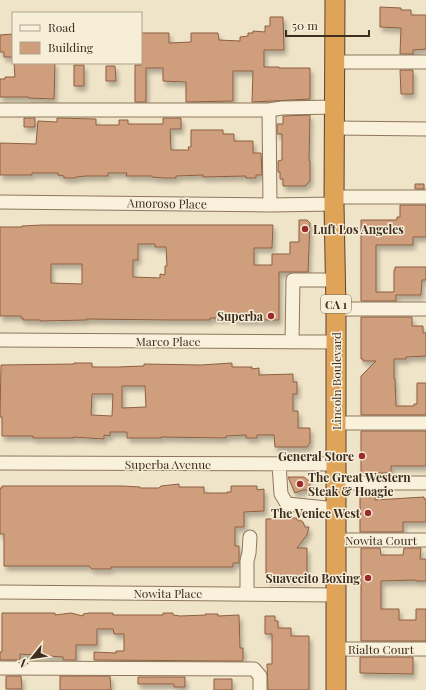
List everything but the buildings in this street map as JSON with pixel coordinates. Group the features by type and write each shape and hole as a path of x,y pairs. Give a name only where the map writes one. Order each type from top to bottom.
{"highway":[{"name":"Lincoln Boulevard","path":"335,0 334,200 336,280 336,690"}],"street":[{"path":"335,62 426,62"},
{"path":"0,110 269,110 282,108 335,107"},
{"path":"269,110 270,205"},
{"path":"335,128 426,128"},
{"name":"Amoroso Place","path":"0,202 270,205 334,200 426,197"},
{"path":"292,342 293,280 336,280"},
{"path":"336,309 426,309"},
{"name":"Marco Place","path":"0,340 336,342"},
{"path":"335,423 426,423"},
{"name":"Superba Avenue","path":"0,464 336,464"},
{"path":"279,464 281,494 287,504 336,509"},
{"path":"336,483 426,483"},
{"path":"247,594 247,561 250,537"},
{"name":"Nowita Court","path":"336,540 426,540"},
{"name":"Nowita Place","path":"0,592 335,595"},
{"name":"Rialto Court","path":"336,649 426,649"},
{"path":"0,668 254,669 260,676 260,690"}],"place":[{"name":"Luft Los Angeles","path":"305,229"},
{"name":"Superba","path":"271,316"},
{"name":"General Store","path":"362,456"},
{"name":"The Great Western Steak & Hoagie","path":"300,484"},
{"name":"The Venice West","path":"368,513"},
{"name":"Suavecito Boxing","path":"368,578"}]}
